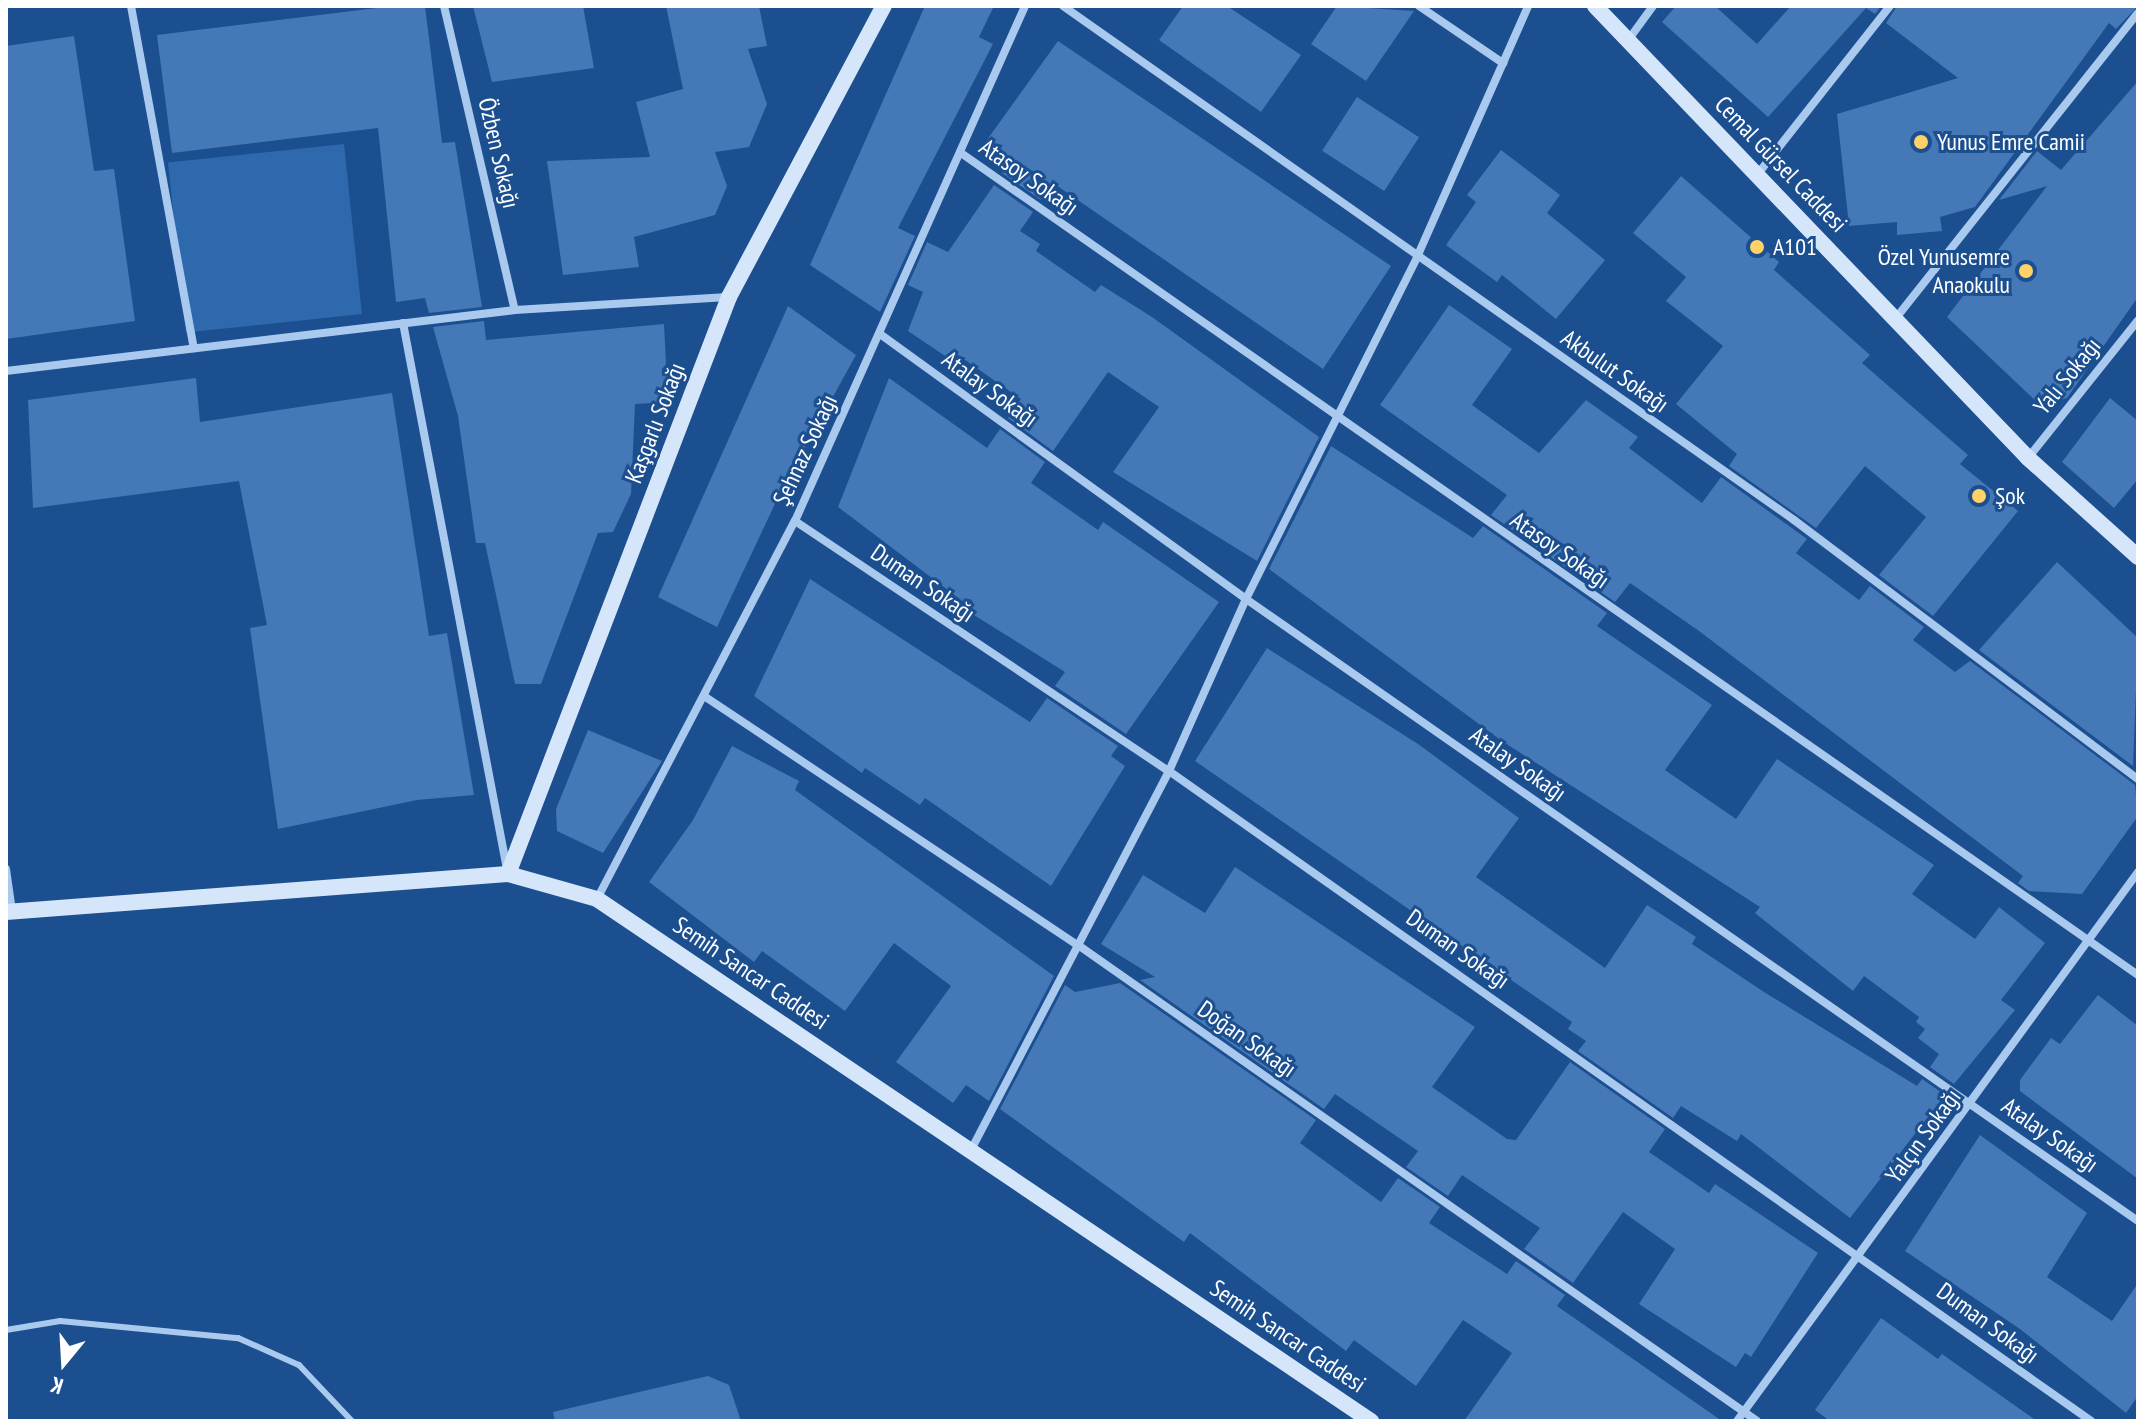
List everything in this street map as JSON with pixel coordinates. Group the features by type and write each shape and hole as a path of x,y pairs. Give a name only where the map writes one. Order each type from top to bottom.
{"street":[{"path":"131,6 194,348"},
{"name":"Özben Sokağı","path":"444,6 515,310"},
{"name":"Kaşgarlı Sokağı","path":"508,874 729,297 884,6"},
{"name":"Şehnaz Sokağı","path":"597,899 707,698 795,521 1025,6"},
{"name":"Akbulut Sokağı","path":"1063,6 1794,520 2138,779"},
{"path":"1419,6 1503,63"},
{"path":"971,1150 1169,771 1246,599 1338,421 1417,257 1528,6"},
{"name":"Cemal Gürsel Caddesi","path":"1595,6 2028,458 2138,557"},
{"path":"1629,39 1653,6"},
{"path":"1757,175 1890,6"},
{"path":"1896,318 2138,13"},
{"name":"Atasoy Sokağı","path":"961,153 1338,421 2138,975"},
{"path":"6,371 515,310 729,297"},
{"name":"Yalı Sokağı","path":"2028,458 2138,320"},
{"path":"403,323 508,874"},
{"name":"Atalay Sokağı","path":"880,334 1246,599 2138,1221"},
{"name":"Duman Sokağı","path":"795,521 1169,771 2091,1421"},
{"name":"Doğan Sokağı","path":"707,698 1078,945 1757,1421"},
{"path":"6,869 9,912"},
{"name":"Yalçın Sokağı","path":"1737,1421 2138,872"},
{"name":"Semih Sancar Caddesi","path":"9,912 508,874 597,899 1371,1421"}],"lane":[{"path":"6,1330 60,1321 238,1338 299,1365 352,1421"}],"shaded area":[{"path":"344,144 362,314 186,333 168,163"}],"building":[{"path":"393,6 425,6 442,143 455,142 482,307 429,313 425,298 396,302 378,128 172,153 157,35"},
{"path":"473,6 583,6 594,68 492,82"},
{"path":"666,6 759,6 767,46 748,49 767,104 749,147 715,152 727,186 715,215 634,237 639,267 563,275 547,161 650,157 636,102 683,89"},
{"path":"925,6 994,6 979,37 993,44 898,228 915,236 880,312 810,265"},
{"path":"1183,6 1227,6 1301,55 1261,112 1159,40"},
{"path":"1337,6 1414,11 1366,81 1311,44"},
{"path":"1676,6 1715,6 1757,44 1791,6 1881,6 1875,14 1866,8 1768,117 1662,22"},
{"path":"1897,6 2138,6 2116,29 2109,23 1975,207 1940,217 1942,231 1897,235 1897,222 1849,226 1837,114 1958,78 1886,23"},
{"path":"74,36 94,171 114,169 135,321 6,339 6,46"},
{"path":"1058,41 1391,266 1323,369 1053,183 1041,200 1002,173 1010,162 984,144"},
{"path":"2138,81 2138,297 2067,398 2041,406 1947,317 2047,186 1999,200 2037,151 2061,170"},
{"path":"1357,97 1419,137 1384,191 1322,151"},
{"path":"1501,150 1560,195 1547,213 1605,260 1556,319 1502,275 1497,282 1446,245 1476,202 1467,195"},
{"path":"1681,176 1779,262 1774,270 1870,355 1862,363 1968,455 1960,464 2018,511 1933,616 1879,575 1926,517 1865,466 1816,528 1729,466 1737,454 1676,404 1723,346 1666,301 1686,277 1633,233"},
{"path":"994,185 1033,212 1020,231 1040,244 1036,251 1095,292 1101,285 1152,317 1319,437 1257,561 1113,472 1159,407 1108,372 1053,451 1008,418 1021,399 958,355 954,362 908,331 923,292 908,285 927,242 948,252"},
{"path":"1449,305 1512,349 1472,405 1539,453 1586,400 1638,437 1629,448 1702,503 1721,477 1807,539 1796,553 1859,600 1870,586 1924,627 1913,640 1955,672 1970,661 2135,785 2138,816 2082,894 2029,891 2018,883 2023,876 1699,631 1630,583 1615,602 1491,515 1507,495 1380,405"},
{"path":"788,306 856,355 782,489 717,627 658,597"},
{"path":"484,321 486,340 664,324 668,402 635,404 631,494 613,532 598,533 541,684 515,684 485,543 476,543 458,416 433,327"},
{"path":"196,378 200,422 392,393 429,636 447,633 474,795 417,800 278,829 250,628 267,625 239,481 33,508 28,400"},
{"path":"889,378 987,448 1000,429 1045,462 1031,483 1098,530 1103,522 1219,602 1126,734 1055,686 1065,672 966,610 969,606 838,507"},
{"path":"2110,398 2138,421 2138,479 2114,508 2062,462"},
{"path":"1331,446 1473,538 1483,526 1607,613 1597,626 1712,705 1665,770 1736,819 1777,759 1934,865 1912,894 1975,939 1999,907 2045,943 2001,1000 2015,1010 1954,1084 1930,1067 1939,1054 1918,1038 1925,1029 1916,1022 1919,1017 1864,976 1853,991 1755,913 1760,907 1502,741 1269,569"},
{"path":"2057,562 2138,638 2133,766 1979,650"},
{"path":"810,579 1030,722 1047,698 1118,746 1111,756 1125,766 1051,886 925,798 920,805 865,768 862,773 754,696"},
{"path":"1267,648 1418,744 1519,818 1476,877 1605,968 1647,905 1696,937 1692,944 1764,992 1917,1086 1922,1079 1945,1095 1850,1218 1741,1134 1737,1141 1681,1106 1673,1118 1578,1051 1586,1041 1568,1029 1572,1022 1195,761"},
{"path":"588,730 662,761 603,853 557,831 556,809"},
{"path":"732,746 799,781 795,790 1054,976 989,1101 966,1085 953,1103 896,1062 951,986 894,943 845,1011 762,951 754,962 649,882 693,820"},
{"path":"1235,867 1475,1027 1432,1087 1507,1139 1516,1140 1570,1062 1665,1129 1649,1152 1709,1193 1715,1184 1818,1253 1751,1357 1745,1353 1736,1367 1639,1304 1675,1249 1623,1212 1573,1283 1524,1249 1540,1228 1462,1175 1448,1196 1406,1167 1418,1151 1335,1094 1324,1109 1140,980 1155,977 1101,944 1143,875 1205,913"},
{"path":"1120,983 1316,1120 1300,1143 1381,1202 1398,1178 1440,1207 1429,1223 1507,1274 1516,1261 1565,1295 1557,1306 1722,1421 1464,1421 1512,1353 1463,1320 1416,1386 1354,1340 1346,1351 1190,1233 1184,1242 1000,1109 1065,985 1075,992"},
{"path":"2098,995 2138,1026 2138,1179 2020,1091 2020,1080 2051,1038 2060,1044"},
{"path":"1980,1135 2087,1213 2047,1277 2112,1321 2138,1283 2138,1396 2126,1413 2020,1329 1905,1251"},
{"path":"1881,1318 1938,1359 1942,1354 2037,1421 1830,1421 1815,1410"},
{"path":"708,1376 729,1385 741,1421 555,1421 553,1412"}],"place":[{"name":"Yunus Emre Camii","path":"1921,142"},
{"name":"A101","path":"1757,247"},
{"name":"Özel Yunusemre Anaokulu","path":"2026,271"},
{"name":"Şok","path":"1979,496"}]}
